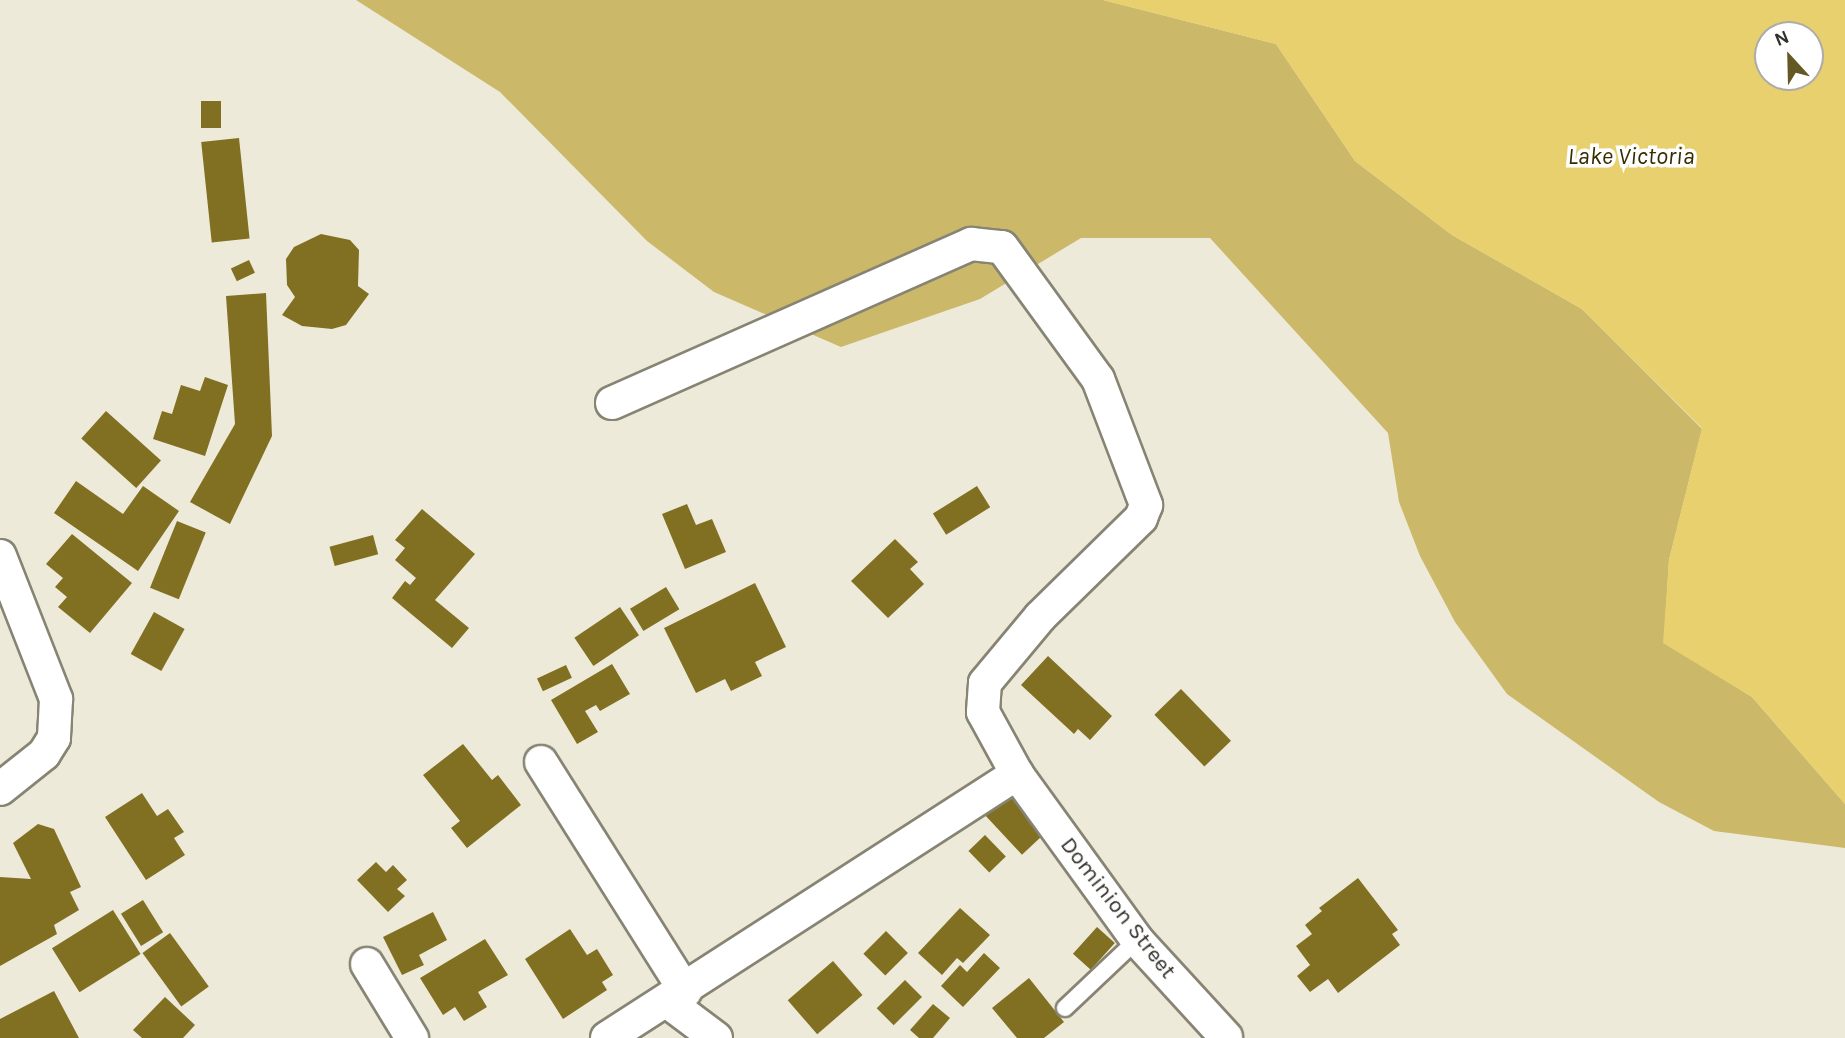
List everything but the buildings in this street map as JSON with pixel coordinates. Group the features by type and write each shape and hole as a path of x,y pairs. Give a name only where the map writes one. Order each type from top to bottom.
{"street":[{"name":"Dominion Street","path":"612,403 971,244 1002,247 1098,379 1146,505 1141,518 1040,617 985,683 983,712 1017,774 1137,940 1226,1037"},
{"path":"0,555 56,699 54,738 44,754 0,789"},
{"path":"541,761 676,996 716,1038"},
{"path":"607,1038 1017,774"},
{"path":"367,964 412,1038"}],"lane":[{"path":"1065,1008 1137,940"}],"shaded area":[{"path":"356,0 1103,0 1276,44 1355,161 1452,235 1582,309 1702,429 1669,560 1664,643 1752,697 1845,804 1845,848 1714,831 1659,802 1507,694 1455,622 1420,556 1399,502 1388,433 1210,238 1081,238 980,299 841,347 714,292 647,241 500,92"}],"water":[{"name":"Lake Victoria","path":"1103,0 1845,0 1845,804 1752,697 1663,643 1669,560 1702,428 1582,309 1452,235 1355,161 1276,44"}]}
